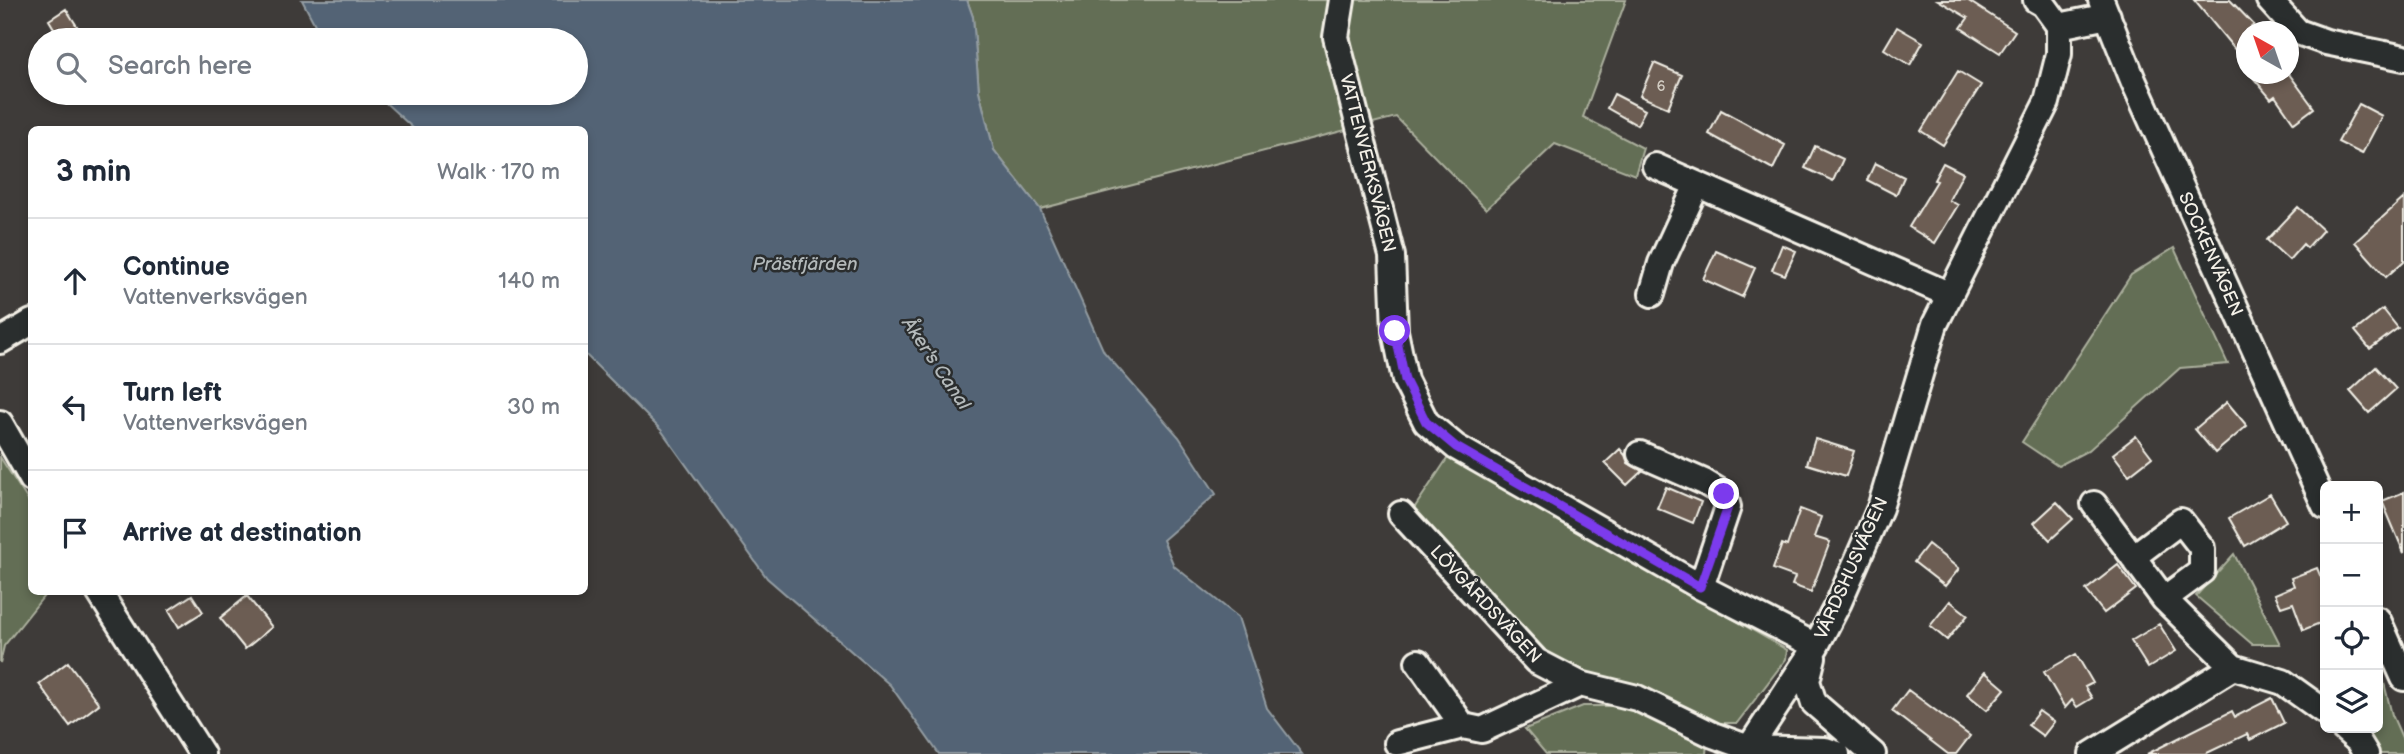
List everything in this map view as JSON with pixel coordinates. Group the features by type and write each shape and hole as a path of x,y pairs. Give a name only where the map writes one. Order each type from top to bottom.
{"street":[{"name":"VATTENVERKSVÄGEN","path":"1342,0 1336,37 1392,256 1395,331 1405,380 1426,422 1456,447 1700,587 1816,646"},
{"path":"2036,0 2043,4 2059,26 2105,8"},
{"path":"2269,0 2298,32 2326,42 2404,58"},
{"name":"SOCKENVÄGEN","path":"2105,8 2133,80 2320,495"},
{"name":"VÄRDSHUSVÄGEN","path":"1747,751 1816,646 1839,602 1880,508 1935,324 2047,102 2059,54 2059,26"},
{"path":"1655,166 1948,294"},
{"path":"1652,294 1661,263 1697,185"},
{"path":"0,341 28,324"},
{"path":"0,423 23,440 28,461"},
{"path":"1640,453 1724,494 1728,507 1700,587"},
{"path":"2094,504 2164,599 2233,667 2283,682 2320,708"},
{"name":"LÖVGÅRDSVÄGEN","path":"1401,514 1536,661 1580,684 1637,698 1747,751"},
{"path":"2133,557 2181,521 2202,548 2202,571 2164,599"},
{"path":"101,595 202,754"},
{"path":"2383,631 2404,678"},
{"path":"1816,646 1807,681 1814,702 1873,754"},
{"path":"1418,662 1462,726"},
{"path":"2092,754 2233,667"},
{"path":"1397,743 1462,726 1482,730 1580,684"},
{"path":"2349,733 2366,754"},
{"path":"1747,751 1825,750 1837,754"}],"green space":[{"path":"967,0 1626,0 1583,117 1643,148 1635,175 1555,144 1486,209 1396,117 1040,209 994,150 979,91 973,17"},
{"path":"2174,248 2228,364 2180,368 2089,450 2058,466 2022,442 2131,275"},
{"path":"1449,456 1787,650 1786,659 1737,723 1713,723 1560,666 1413,510"},
{"path":"0,457 28,500 28,595 45,595 4,646 0,663"},
{"path":"2234,554 2280,644 2252,644 2196,596"},
{"path":"2383,679 2392,715 2404,742 2404,754 2378,754 2364,733 2383,733"},
{"path":"1583,706 1632,706 1707,742 1706,754 1546,754 1525,729"}],"water":[{"name":"Prästfjärden","path":"302,0 967,0 973,17 979,91 994,150 1040,209 1104,352 1179,437 1216,494 1163,540 1174,566 1238,617 1267,708 1302,754 939,754 890,685 767,578 661,430 588,357 588,126 411,126 388,105 588,105 588,28 317,28"}],"building":[{"path":"1938,0 1967,0 2015,31 2000,53 1961,28 1968,18"},
{"path":"2194,0 2230,0 2250,21 2236,21 2236,51"},
{"path":"66,9 78,28 54,28 49,20"},
{"path":"1897,27 1923,42 1910,65 1884,49"},
{"path":"1654,63 1682,75 1668,108 1640,96"},
{"path":"1958,71 1981,85 1943,145 1921,131"},
{"path":"2258,84 2296,84 2314,108 2294,123 2275,96 2271,99"},
{"path":"1614,94 1645,110 1637,125 1607,108"},
{"path":"2359,104 2382,116 2362,154 2338,142"},
{"path":"1721,110 1785,145 1773,169 1709,134"},
{"path":"1815,146 1843,159 1833,181 1805,168"},
{"path":"1875,163 1904,177 1896,195 1867,180"},
{"path":"1943,163 1963,173 1949,200 1958,205 1935,243 1909,227 1937,181 1934,180"},
{"path":"2404,198 2404,261 2386,277 2355,242"},
{"path":"2298,207 2323,230 2307,248 2303,244 2289,260 2267,240"},
{"path":"1782,245 1796,251 1785,275 1772,270"},
{"path":"1716,251 1755,268 1742,297 1703,279"},
{"path":"2383,309 2398,328 2370,349 2355,331"},
{"path":"2376,367 2396,389 2369,413 2350,391"},
{"path":"2227,402 2247,426 2215,453 2195,429"},
{"path":"2136,436 2152,457 2129,475 2113,454"},
{"path":"1815,439 1854,451 1846,476 1807,464"},
{"path":"1620,449 1628,463 1642,471 1627,485 1605,463"},
{"path":"1666,487 1701,502 1693,523 1657,508"},
{"path":"2404,492 2404,553 2383,503 2383,501"},
{"path":"2270,494 2286,521 2245,546 2229,518"},
{"path":"2057,502 2073,519 2050,540 2034,523"},
{"path":"1800,509 1821,517 1814,537 1830,542 1811,592 1792,585 1795,577 1773,569 1782,544 1787,546"},
{"path":"1928,544 1959,569 1945,586 1914,562"},
{"path":"2118,565 2136,589 2104,613 2086,590"},
{"path":"2317,568 2320,575 2320,623 2303,630 2293,603 2281,607 2275,594 2294,586 2291,578"},
{"path":"192,595 203,612 179,627 169,610"},
{"path":"247,596 272,627 245,649 220,618"},
{"path":"1950,601 1968,615 1947,640 1930,626"},
{"path":"2159,624 2176,651 2148,668 2131,641"},
{"path":"2076,654 2093,683 2085,687 2092,698 2077,707 2072,700 2065,708 2044,672"},
{"path":"68,662 99,704 70,726 39,684"},
{"path":"1985,672 2005,689 1987,710 1967,694"},
{"path":"1908,690 1970,736 1956,754 1948,754 1892,711"},
{"path":"2272,698 2284,723 2250,740 2247,734 2205,754 2147,754 2232,711 2235,717"},
{"path":"2039,711 2054,722 2043,736 2028,725"}],"route":[{"path":"1395,331 1405,380 1426,422 1456,447 1700,587 1728,507 1724,494"}],"water label":[{"name":"Åker's Canal","path":"937,363"}]}
